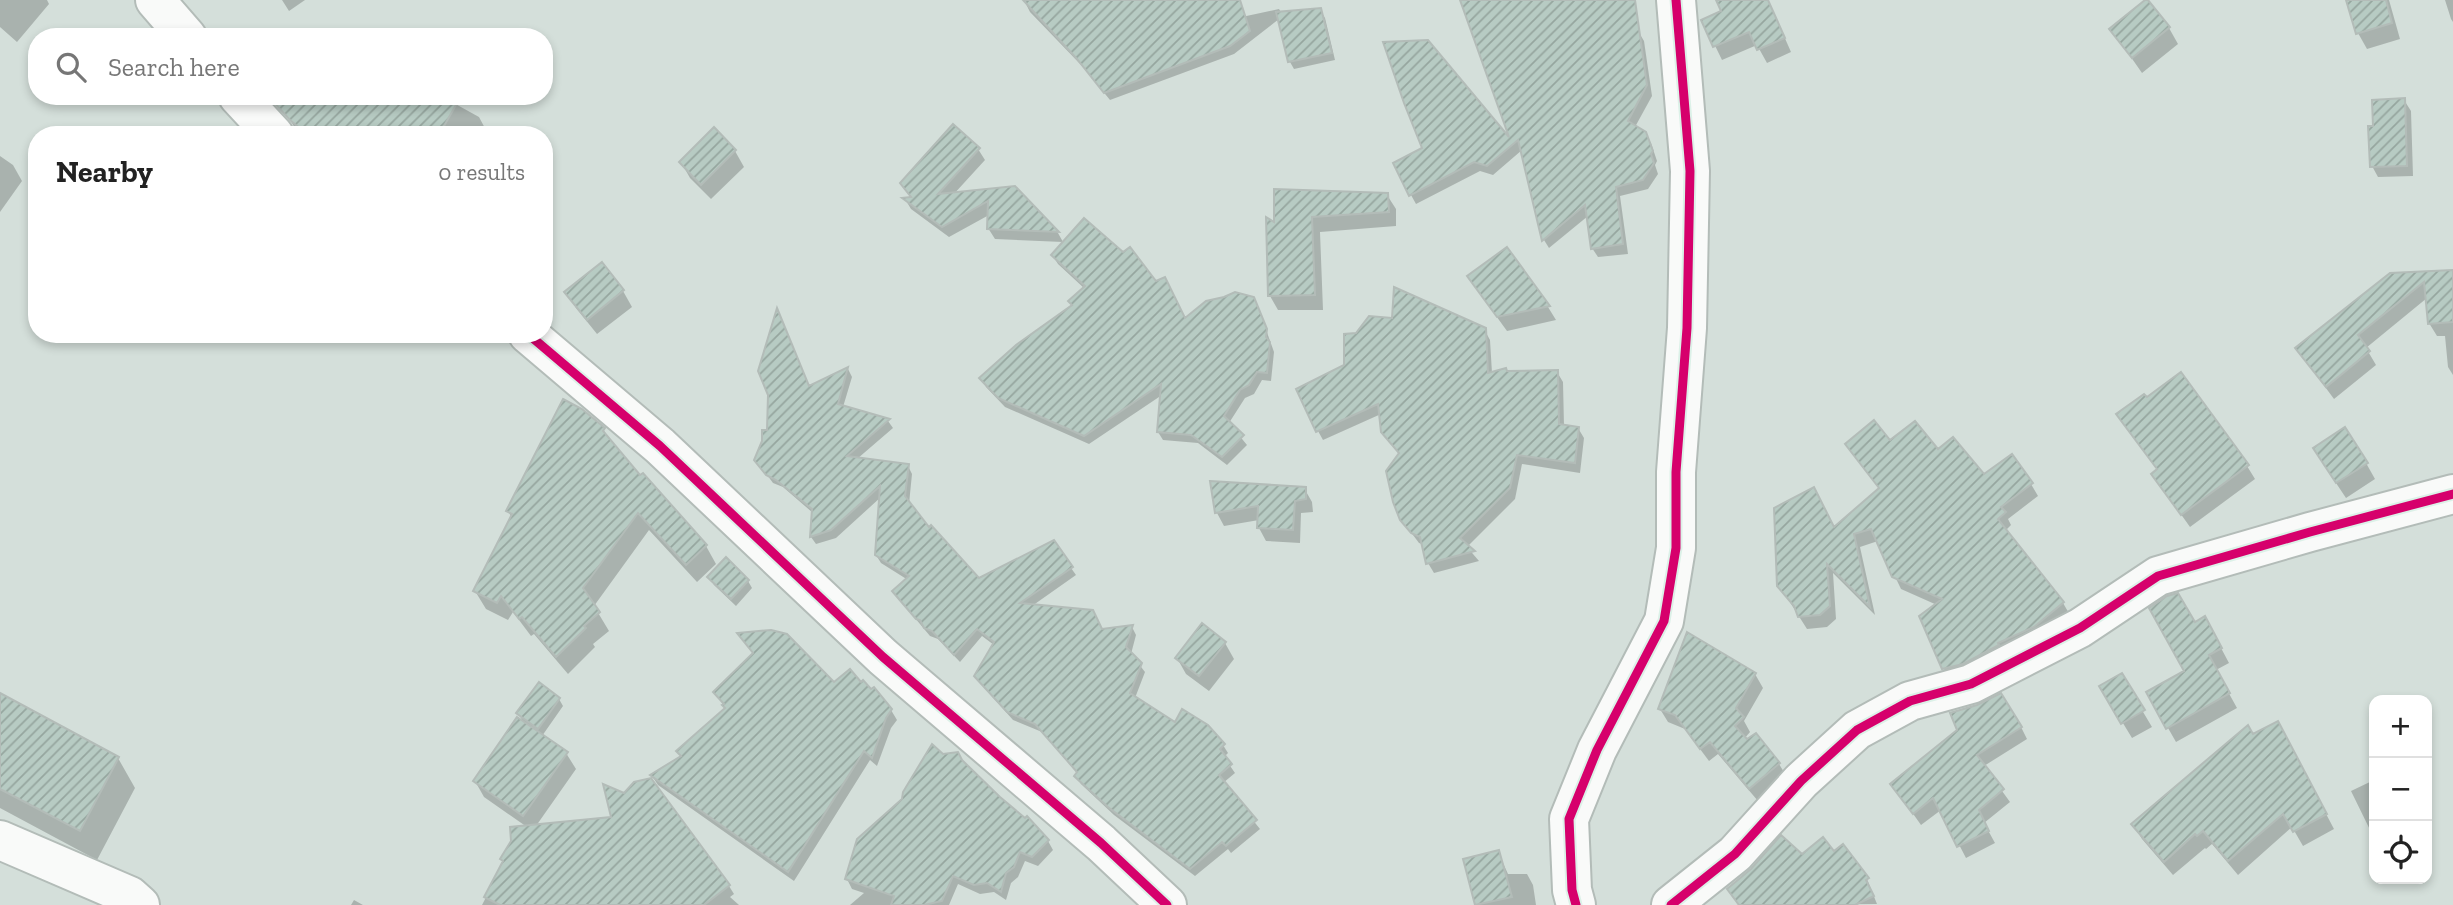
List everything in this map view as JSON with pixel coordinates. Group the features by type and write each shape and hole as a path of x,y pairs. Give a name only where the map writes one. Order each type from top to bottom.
{"street":[{"path":"155,0 179,28"},
{"path":"1576,905 1572,890 1569,818 1597,750 1664,621 1676,548 1675,472 1687,328 1690,171 1675,0"},
{"path":"247,105 266,126"},
{"path":"539,343 660,446 883,657 1101,843 1167,905"},
{"path":"1671,905 1735,855 1801,781 1857,730 1910,701 1971,684 1995,672 2080,628 2158,576 2453,494"},
{"path":"0,840 130,896 140,905"}],"building":[{"path":"1023,0 1240,0 1250,31 1230,46 1104,93"},
{"path":"1460,0 1635,0 1647,85 1628,121 1646,132 1654,163 1643,180 1616,187 1623,244 1591,249 1585,205 1542,241 1518,140 1487,166 1474,162 1409,196 1393,163 1422,148 1383,42 1428,40 1509,137"},
{"path":"1716,0 1768,0 1785,38 1757,50 1749,32 1713,47 1701,20 1721,11"},
{"path":"2148,0 2170,27 2132,58 2109,29"},
{"path":"2346,0 2386,0 2392,23 2356,34"},
{"path":"1321,8 1332,53 1288,62 1276,12"},
{"path":"2405,98 2407,166 2370,167 2368,126 2373,126 2372,100"},
{"path":"276,105 456,105 444,126 297,126"},
{"path":"953,124 980,148 938,194 1015,186 1059,232 987,229 988,201 942,227 902,198 911,197 900,183"},
{"path":"714,127 736,150 701,185 679,162"},
{"path":"1274,189 1388,193 1389,212 1312,217 1315,295 1268,296 1266,217 1274,222"},
{"path":"1084,218 1123,252 1130,247 1156,281 1165,277 1185,318 1206,301 1235,292 1254,297 1270,342 1267,373 1257,372 1249,385 1240,390 1224,416 1244,435 1222,457 1191,435 1157,432 1161,384 1084,436 998,398 979,378 1016,345 1072,305 1068,301 1085,286 1051,255"},
{"path":"1507,247 1550,306 1497,317 1467,276"},
{"path":"602,262 624,290 587,320 564,292"},
{"path":"2453,270 2453,322 2428,324 2424,282 2358,335 2370,351 2326,387 2295,348 2390,273"},
{"path":"1394,287 1486,328 1488,373 1506,368 1507,371 1558,370 1559,424 1579,427 1575,463 1517,455 1510,488 1460,538 1475,551 1426,564 1420,537 1411,533 1400,520 1393,502 1386,471 1399,453 1381,432 1378,404 1316,432 1296,389 1344,365 1344,334 1356,333 1369,316 1392,318"},
{"path":"777,308 809,386 848,367 838,404 890,419 847,456 909,464 905,496 929,527 931,525 979,578 1054,540 1073,567 1020,603 1093,610 1102,629 1133,625 1126,647 1142,663 1130,693 1175,722 1182,709 1208,725 1225,744 1220,749 1232,764 1219,775 1257,820 1226,846 1222,842 1190,869 1108,807 1074,776 1077,772 1035,724 1007,712 974,676 994,642 977,629 954,655 932,631 924,628 920,620 916,619 892,591 909,576 875,555 880,486 831,530 810,537 812,509 766,475 754,460 762,441 762,430 767,430 768,395 758,371"},
{"path":"2181,372 2249,465 2181,515 2151,474 2157,469 2116,414 2144,394 2147,397"},
{"path":"563,399 582,409 605,428 603,431 640,475 643,473 707,545 686,565 638,513 583,588 600,612 556,657 501,596 497,603 473,591 512,514 506,511"},
{"path":"1874,420 1890,440 1915,421 1938,449 1953,437 1984,474 2012,454 2033,483 2001,507 2006,512 1998,519 2064,602 2034,627 1998,643 1999,645 1963,664 1942,669 1919,616 1942,599 1892,577 1871,529 1854,534 1870,607 1827,564 1830,606 1820,615 1798,617 1794,606 1777,586 1774,508 1814,487 1834,527 1879,488 1845,444"},
{"path":"2345,427 2368,463 2336,483 2313,448"},
{"path":"1210,481 1306,487 1306,499 1295,501 1293,530 1257,528 1258,506 1215,513"},
{"path":"726,557 749,580 731,599 707,577"},
{"path":"2178,593 2195,622 2205,616 2222,648 2209,655 2230,693 2166,729 2146,692 2184,671 2149,608 2167,596"},
{"path":"1202,623 1226,642 1199,676 1175,658"},
{"path":"771,630 787,634 834,682 850,669 861,682 863,680 871,689 874,687 892,709 886,718 872,758 864,751 788,872 650,775 681,756 676,751 725,708 713,692 753,653 737,633"},
{"path":"1687,632 1756,673 1736,708 1744,717 1735,726 1747,739 1756,733 1780,763 1749,789 1710,742 1700,749 1675,715 1658,709"},
{"path":"2122,673 2145,710 2121,724 2099,686"},
{"path":"539,682 560,698 538,729 516,713"},
{"path":"0,693 119,757 80,831 0,789"},
{"path":"2001,693 2022,727 1977,755 2004,789 1979,810 1989,831 1957,847 1933,798 1913,814 1890,784 1957,730 1950,713 1977,705"},
{"path":"517,717 568,752 523,816 473,781"},
{"path":"2278,721 2327,814 2293,832 2283,814 2228,861 2203,831 2197,836 2195,834 2164,862 2131,824 2248,725 2253,734"},
{"path":"932,744 943,754 958,752 962,760 1000,797 1025,818 1027,816 1049,840 1032,857 1020,852 1014,867 1006,873 1001,892 987,883 974,885 953,876 942,901 924,905 891,905 894,896 845,879 857,839 902,799 903,792"},
{"path":"651,778 730,885 704,905 500,905 484,897 511,841 510,827 611,817 603,784 624,793 634,782"},
{"path":"1781,835 1802,854 1823,837 1834,851 1843,844 1869,878 1866,880 1874,896 1855,905 1739,905 1727,889 1751,869"},
{"path":"1499,850 1512,897 1475,905 1463,859"}],"cycle path":[{"path":"1576,905 1572,890 1569,819 1597,750 1664,621 1676,548 1676,472 1687,328 1690,171 1676,0"},
{"path":"539,343 660,446 883,657 1101,843 1167,905"},
{"path":"1671,905 1735,854 1801,781 1857,730 1910,701 1971,684 2080,628 2158,576 2453,494"}]}
